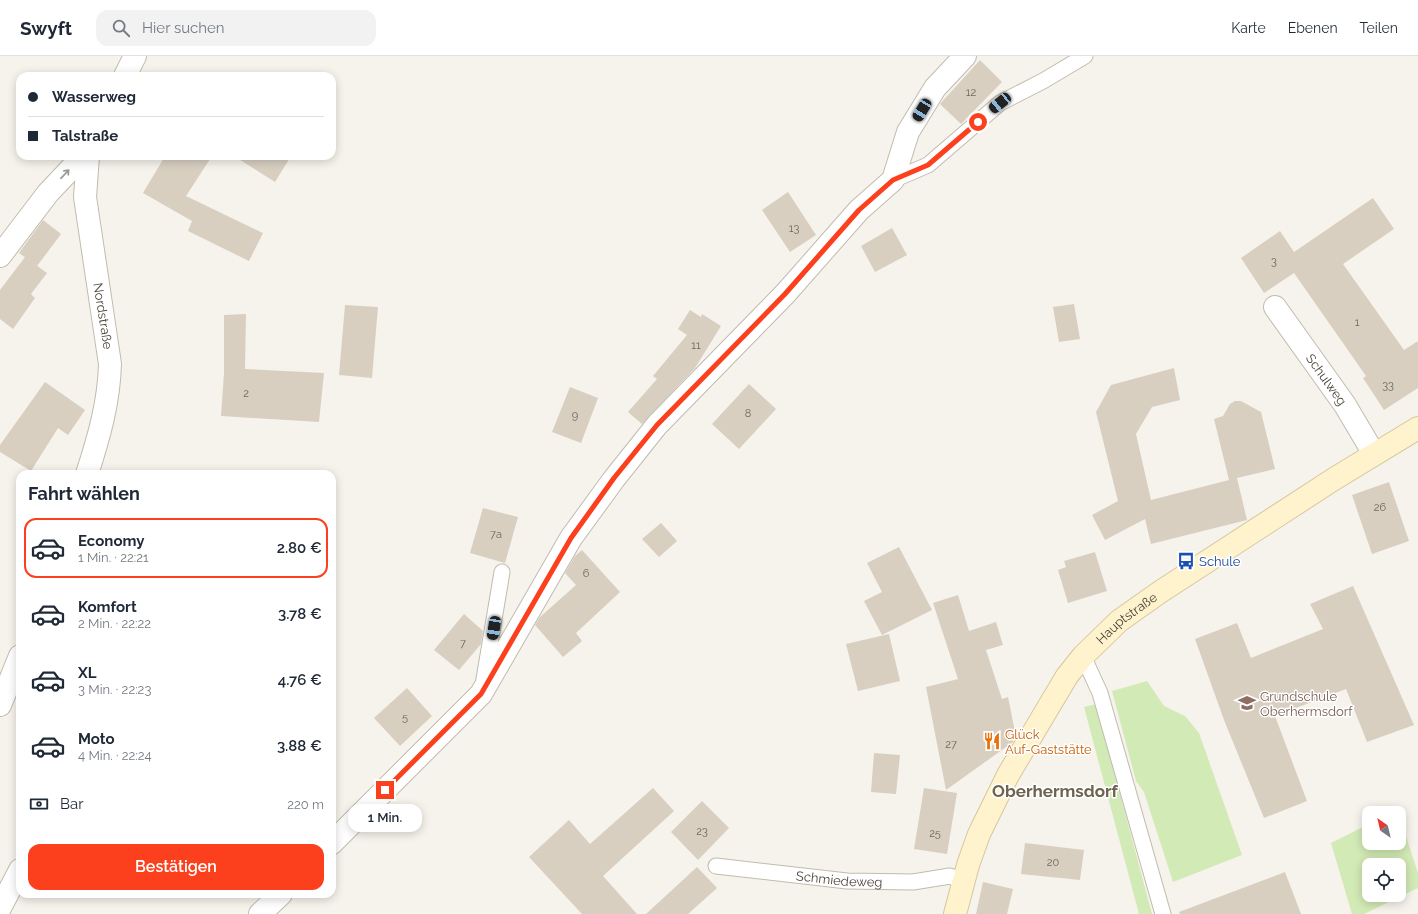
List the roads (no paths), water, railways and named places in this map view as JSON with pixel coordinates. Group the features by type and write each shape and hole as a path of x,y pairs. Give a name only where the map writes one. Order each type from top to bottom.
{"street":[{"path":"127,72 135,56"},
{"path":"336,839 481,694 571,538 619,473 657,425 785,294 859,210 893,180 908,132 935,88 965,56"},
{"path":"0,256 48,193 79,160"},
{"name":"Nordstraße","path":"88,160 85,197 110,364 110,389 106,410 88,470"},
{"name":"Schulweg","path":"1275,307 1341,399 1374,454"},
{"name":"Hauptstraße","path":"955,914 963,881 979,834 1008,774 1067,676 1083,656 1119,621 1160,592 1374,454 1418,428"},
{"path":"0,705 16,666"},
{"path":"0,908 16,878"},
{"path":"260,914 277,898"}],"lane":[{"path":"893,180 928,165 1000,103 1043,81 1085,56"},
{"path":"481,694 492,640 502,572"},
{"path":"1083,656 1100,692 1163,914"},
{"name":"Schmiedeweg","path":"716,866 847,881 913,882 950,876 963,881"}],"place":[{"name":"Schule","path":"1186,561"},
{"name":"Grundschule Oberhermsdorf","path":"1247,703"},
{"name":"Glück Auf-Gaststätte","path":"992,741"}],"district":[{"name":"Oberhermsdorf","path":"1055,791"}]}
